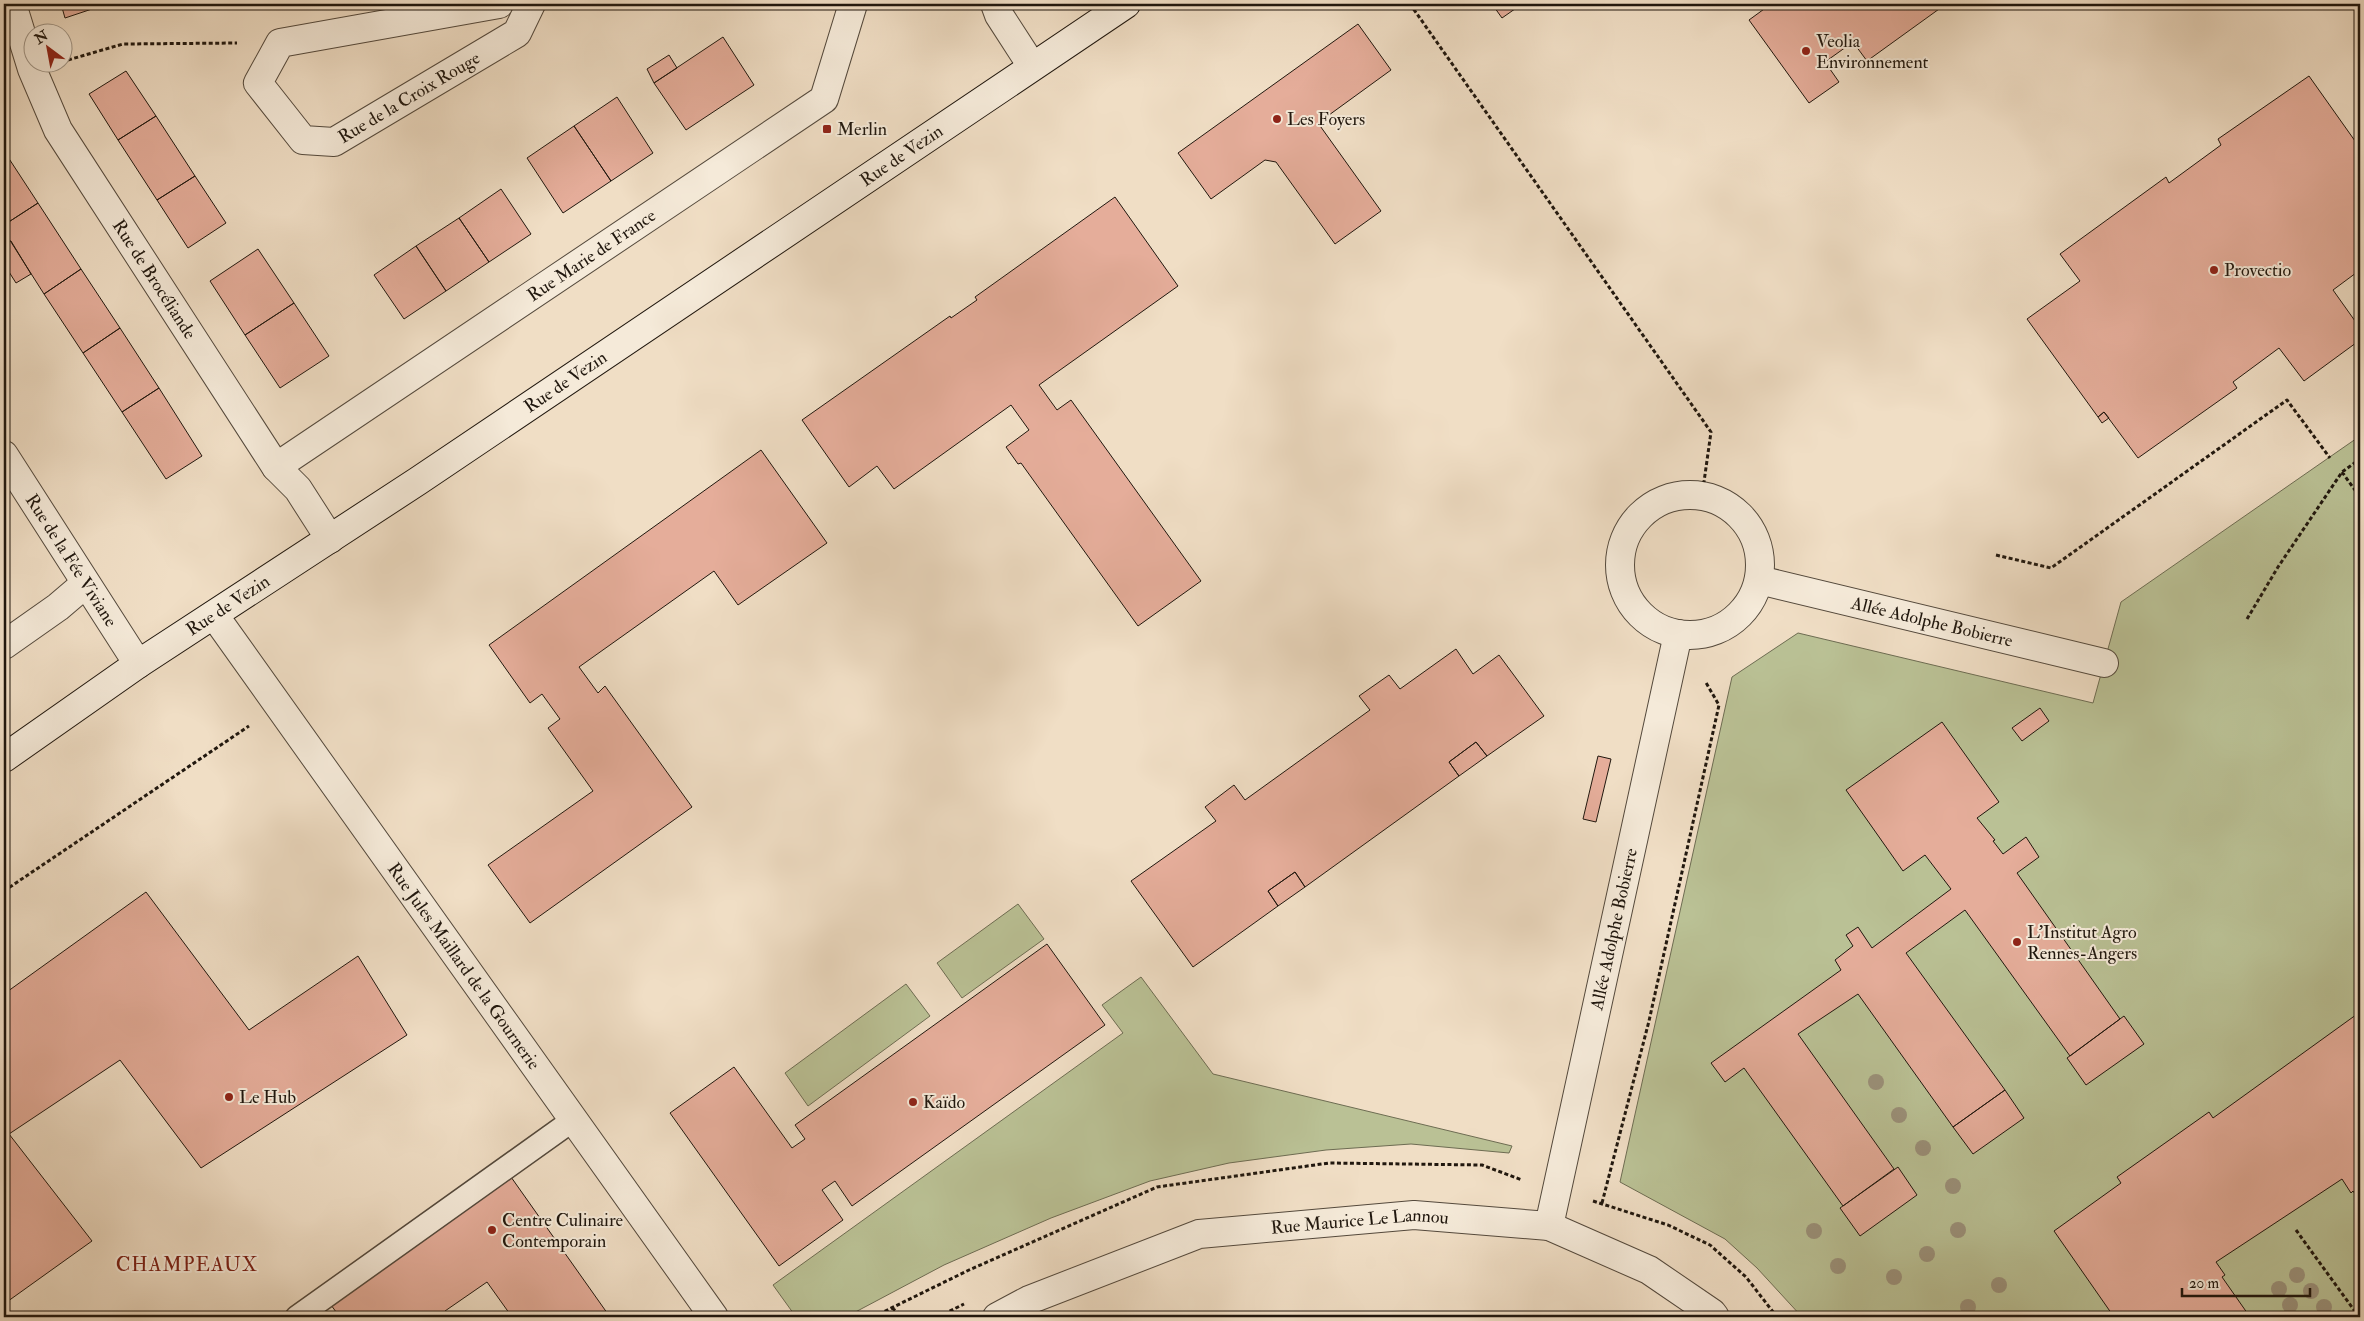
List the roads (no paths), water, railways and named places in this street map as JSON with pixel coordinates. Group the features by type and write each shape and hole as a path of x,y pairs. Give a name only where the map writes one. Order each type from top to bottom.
{"street":[{"name":"Rue de Brocéliande","path":"12,4 32,70 58,130 276,467 298,489 330,539"},
{"name":"Rue de la Croix Rouge","path":"499,4 280,44 258,83 303,140 334,142 517,33 531,4"},
{"name":"Rue Marie de France","path":"276,467 824,99 853,4"},
{"path":"995,4 999,15 1032,66"},
{"name":"Rue de Vezin","path":"4,758 138,664 330,539 1126,4"},
{"name":"Rue de la Fée Viviane","path":"4,455 138,664"},
{"path":"1688,495 1702,496 1719,501 1734,510 1746,523 1756,540 1760,560 1759,580 1751,600 1738,616 1726,624 1700,634 1677,637 1644,617 1631,602 1623,585 1620,562 1624,540 1636,521 1653,506 1670,498 1688,495"},
{"name":"Allée Adolphe Bobierre","path":"1759,580 2104,663"},
{"path":"4,645 58,607 85,584"},
{"name":"Rue Jules Maillard de la Gournerie","path":"214,615 714,1317"},
{"name":"Allée Adolphe Bobierre","path":"1550,1226 1677,637"},
{"name":"Rue Maurice Le Lannou","path":"997,1317 1028,1300 1199,1234 1414,1215 1550,1226 1649,1270 1712,1313 1715,1317"}],"lane":[{"path":"297,1317 573,1120"}],"place":[{"name":"Veolia Environnement","path":"1806,51"},
{"name":"Les Foyers","path":"1277,119"},
{"name":"Merlin","path":"827,129"},
{"name":"Provectio","path":"2214,270"},
{"name":"L'Institut Agro Rennes-Angers","path":"2017,942"},
{"name":"Le Hub","path":"229,1097"},
{"name":"Kaïdo","path":"913,1102"},
{"name":"Centre Culinaire Contemporain","path":"492,1230"}],"district":[{"name":"CHAMPEAUX","path":"187,1264"}]}
